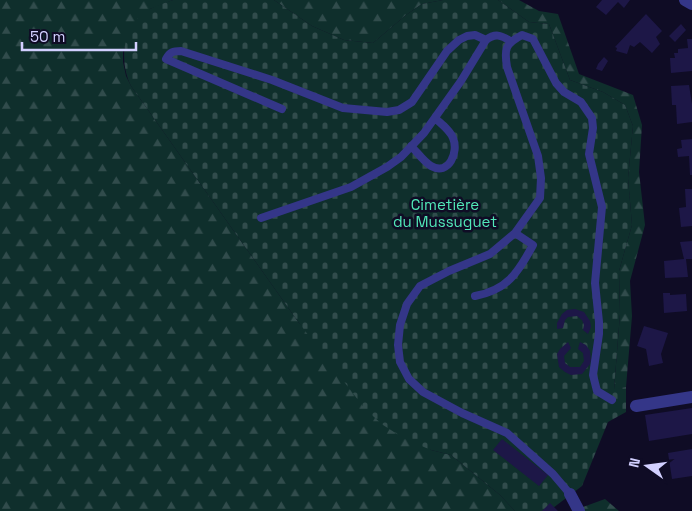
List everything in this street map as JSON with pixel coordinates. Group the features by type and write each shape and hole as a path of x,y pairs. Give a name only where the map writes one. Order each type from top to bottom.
{"street":[{"path":"685,0 692,4"},
{"path":"636,406 692,397"},
{"path":"570,494 579,511"}],"lane":[{"path":"282,109 166,59 173,51 181,52 272,80 343,108 387,112 399,110 412,102 447,51 459,40 475,35 486,40"},
{"path":"261,218 351,187 387,167 401,157 435,118 461,81 486,40 491,36 497,35 510,41"},
{"path":"570,494 554,474 506,433 462,414 423,392 409,379 400,362 398,345 400,325 407,304 420,286 449,270 490,254 516,233 540,198 542,178 538,156 507,67 505,55 510,41 522,36 533,39 556,84 564,92 581,102 592,118 593,128 589,154 602,207 595,283 599,334 594,374 597,391 612,400"},
{"path":"411,146 430,166 439,168 447,166 453,159 454,139 450,132 435,118"},
{"path":"475,296 490,293 509,281 523,263 533,245 516,233"}],"green space":[{"path":"0,0 173,0 150,9 123,50 126,76 131,86 299,323 431,450 451,455 500,495 515,511 0,511"},
{"name":"Cimetière du Mussuguet","path":"173,0 274,0 312,26 344,40 373,43 422,4 443,0 498,0 529,22 549,24 570,80 603,92 625,105 633,126 628,178 632,225 619,271 620,314 614,389 626,387 626,412 608,422 582,486 549,511 515,511 500,495 451,455 431,450 405,439 383,425 365,409 299,323 131,86 127,76 124,54 129,33 141,15"},
{"path":"274,0 443,0 422,4 373,43 344,40 312,26"},
{"path":"498,0 519,0 539,11 558,14 579,74 633,95 642,125 639,172 645,225 630,281 632,316 626,387 614,390 620,314 619,271 632,225 628,178 633,126 625,105 603,92 570,80 549,24 529,22"},
{"path":"605,499 619,511 572,511"}],"building":[{"path":"602,0 630,0 624,8 618,2 606,15 596,7"},
{"path":"646,14 662,31 656,37 660,44 652,53 640,42 634,47 630,45 627,54 616,51 617,48 615,47"},
{"path":"681,24 686,30 675,42 669,36"},
{"path":"687,39 692,39 692,71 671,73 670,58 675,58 674,53 678,53 678,49 688,48"},
{"path":"604,57 608,61 602,71 596,69 598,64"},
{"path":"689,85 692,122 677,124 676,105 672,105 671,86"},
{"path":"692,139 692,175 690,175 689,156 678,157 677,149 682,148 681,140"},
{"path":"685,189 692,189 692,226 681,227 679,208 686,207"},
{"path":"692,241 692,259 686,259 688,277 665,278 664,261 684,259 680,242"},
{"path":"663,293 670,293 670,295 686,294 687,311 664,313"},
{"path":"575,309 584,312 590,321 591,327 588,334 583,330 582,320 577,316 568,317 563,328 557,329 557,323 562,314 567,310"},
{"path":"644,326 668,333 661,354 663,363 649,366 646,349 637,346"},
{"path":"568,342 571,348 564,356 565,363 570,367 580,367 584,361 583,353 578,349 580,342 586,345 590,351 590,364 582,374 571,375 559,367 557,354"},
{"path":"692,408 692,434 649,441 645,415"},
{"path":"502,439 548,475 539,486 493,450"},
{"path":"692,449 692,476 672,479 668,453"},
{"path":"550,503 558,511 542,511"}]}
